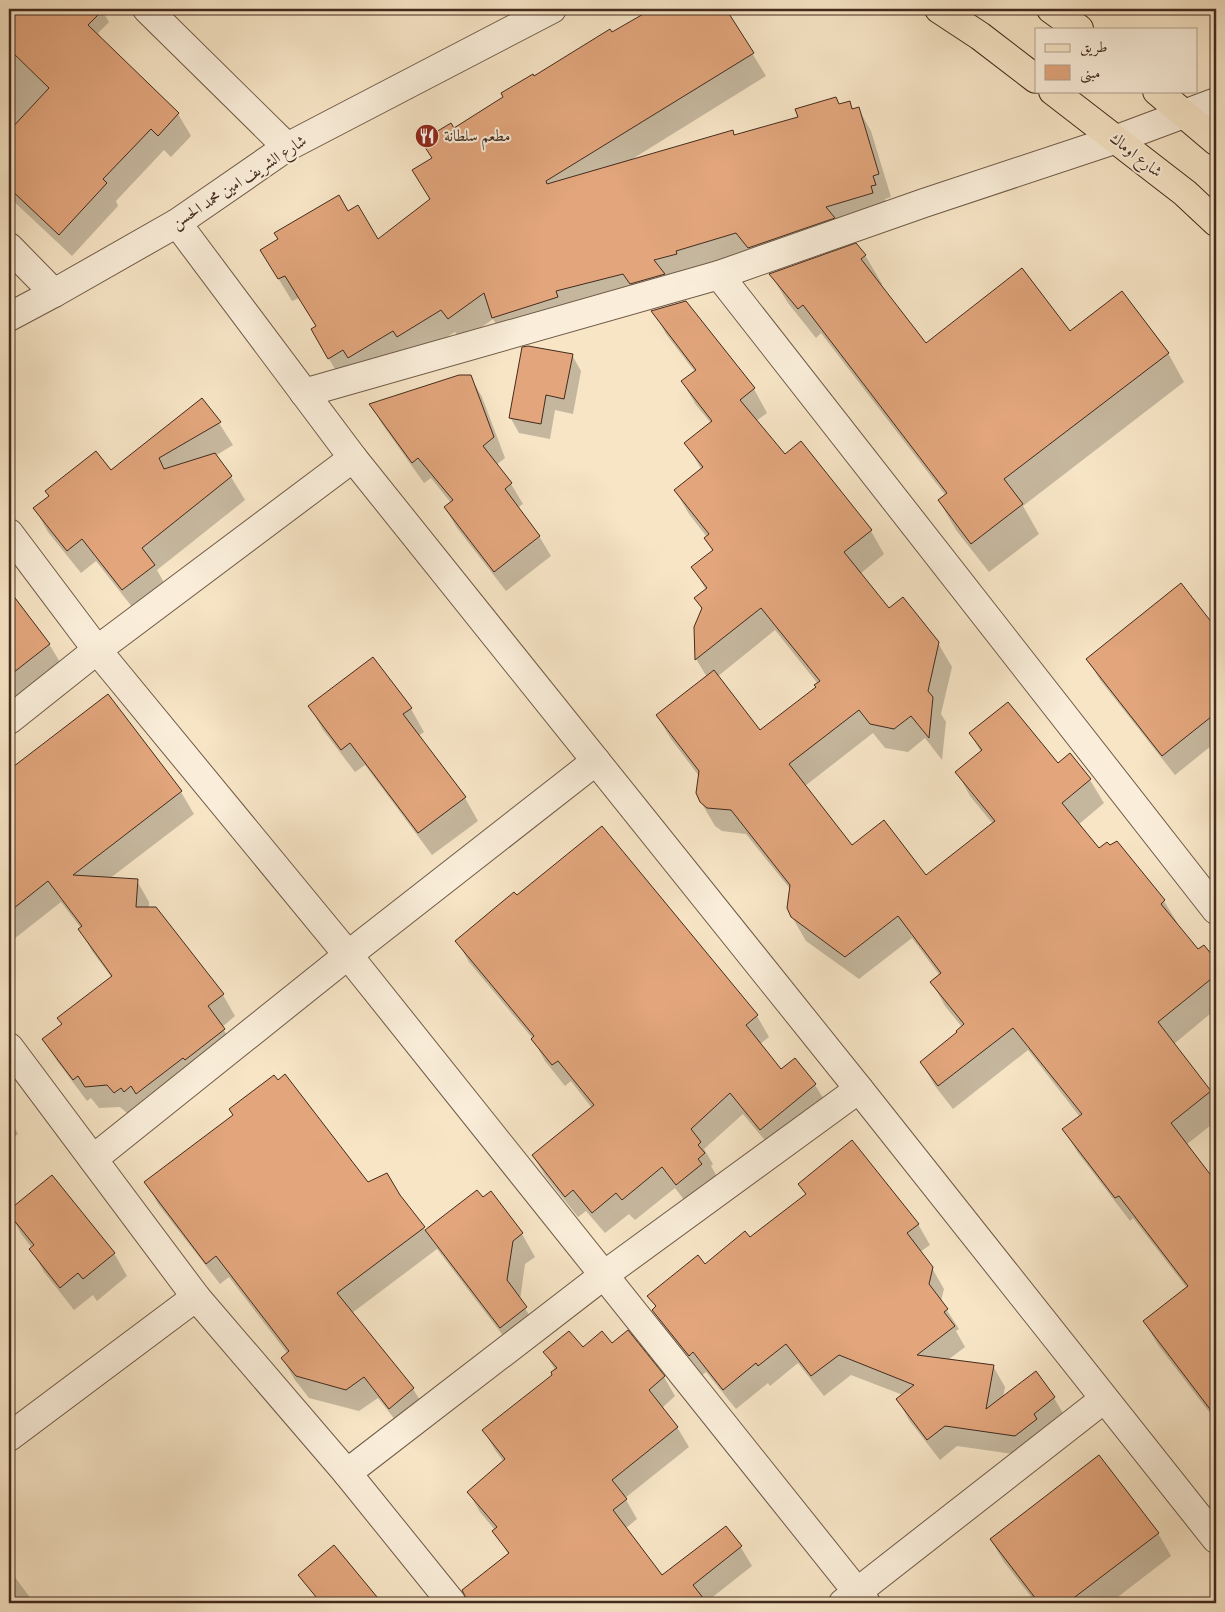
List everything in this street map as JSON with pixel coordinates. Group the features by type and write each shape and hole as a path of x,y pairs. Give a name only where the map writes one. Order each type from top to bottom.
{"main road":[{"path":"939,9 980,36 1035,78"},
{"path":"1051,9 1078,28"},
{"name":"شارع اوماك","path":"1054,92 1185,193 1216,222"},
{"path":"1159,92 1216,141"}],"street":[{"path":"147,9 287,147"},
{"name":"شارع الشريف امين محمد الحسن","path":"9,317 177,222 287,147 552,9"},
{"path":"304,393 719,275 924,203 1117,140 1216,102"},
{"path":"177,222 353,458 859,1089 1216,1539"},
{"path":"9,247 54,293"},
{"path":"719,275 1216,910"},
{"path":"9,720 97,650 353,458"},
{"path":"9,534 97,650 348,955 604,1275 856,1600 1104,1399"},
{"path":"93,1159 596,760"},
{"path":"9,1047 196,1296 347,1473 452,1603"},
{"path":"347,1473 604,1275 859,1089"},
{"path":"9,1437 196,1296"}],"building":[{"path":"9,9 104,9 88,25 179,113 158,136 151,129 103,179 107,183 59,235 9,188 9,131 49,88 9,49"},
{"path":"652,9 726,9 754,53 546,181 547,184 733,130 734,135 798,117 795,109 836,97 839,104 850,101 852,109 859,107 879,174 873,176 876,185 871,186 873,193 826,207 835,218 748,248 736,233 676,251 677,254 654,260 665,274 630,284 623,274 556,291 558,297 492,318 484,293 448,319 441,310 397,337 393,331 348,358 343,350 328,359 311,329 316,326 285,276 278,279 260,250 278,239 274,233 339,195 348,211 358,205 378,239 430,199 412,170 432,158 421,141 451,123 454,128 503,97 501,93 533,74 534,76 610,29 612,32"},
{"path":"856,243 866,255 861,259 926,343 1022,268 1070,331 1122,291 1169,353 1004,479 1023,504 971,544 938,500 947,493 803,305 798,309 769,274"},
{"path":"686,301 755,388 740,400 785,454 801,441 872,530 844,552 889,608 903,597 939,642 928,691 933,697 929,738 911,716 894,729 870,724 859,710 789,764 852,845 884,820 926,875 995,821 955,772 982,750 969,733 1008,702 1058,763 1070,753 1091,779 1062,803 1099,848 1107,842 1110,845 1117,841 1165,900 1161,904 1198,949 1204,945 1216,960 1216,975 1158,1022 1211,1091 1171,1123 1216,1182 1216,1417 1143,1321 1188,1286 1119,1196 1115,1198 1062,1129 1082,1114 1013,1028 938,1086 920,1062 964,1024 930,982 941,973 898,916 845,957 791,917 787,908 790,885 731,810 707,808 700,802 696,793 699,771 656,715 714,670 760,730 816,687 814,685 820,681 761,608 695,660 694,627 702,608 694,598 707,588 691,567 713,550 704,538 709,534 674,490 703,467 684,443 712,421 681,381 696,370 651,311"},
{"path":"528,346 573,354 564,399 546,395 541,424 509,418 522,347"},
{"path":"459,375 471,375 494,437 483,446 512,483 505,489 540,536 494,572 444,507 453,500 418,458 412,463 369,404"},
{"path":"202,398 221,422 159,458 164,469 215,453 232,476 142,548 155,565 122,590 82,539 67,551 33,508 49,496 45,491 96,451 111,470"},
{"path":"1181,583 1216,628 1216,713 1162,756 1086,659"},
{"path":"9,590 50,644 9,676"},
{"path":"373,657 412,708 403,714 466,797 418,833 350,743 341,750 308,706"},
{"path":"108,694 182,791 73,875 138,879 136,907 156,907 224,994 208,1006 225,1029 136,1094 131,1086 124,1092 121,1088 114,1093 107,1085 85,1087 78,1076 73,1080 42,1039 62,1024 57,1018 112,976 78,929 82,926 48,881 9,912 9,770"},
{"path":"602,826 758,1015 746,1025 781,1069 795,1058 816,1084 760,1130 730,1093 691,1129 701,1142 698,1145 705,1153 698,1159 702,1164 676,1185 662,1167 622,1200 616,1193 592,1213 573,1190 565,1197 532,1155 594,1105 558,1061 552,1065 531,1039 534,1036 455,941 514,892 517,895"},
{"path":"285,1074 368,1182 387,1173 400,1195 425,1227 337,1293 414,1388 389,1409 364,1377 346,1390 296,1376 281,1358 289,1351 216,1256 206,1264 144,1182 233,1115 229,1109 274,1075 278,1080"},
{"path":"852,1140 919,1224 907,1233 933,1267 929,1284 948,1309 944,1312 955,1326 917,1355 994,1365 986,1409 1036,1371 1055,1397 1034,1414 1037,1419 1015,1436 945,1426 927,1440 896,1399 914,1385 839,1355 811,1376 786,1344 758,1366 756,1363 723,1390 693,1352 689,1356 652,1310 656,1306 647,1296 698,1255 705,1264 745,1231 750,1237 806,1194 798,1184"},
{"path":"52,1175 115,1253 83,1279 78,1273 60,1288 29,1249 34,1245 9,1214 9,1210"},
{"path":"477,1190 483,1197 491,1191 523,1233 513,1241 507,1280 527,1307 500,1328 425,1230"},
{"path":"628,1330 665,1376 649,1390 678,1427 612,1480 627,1499 613,1510 662,1575 726,1526 742,1546 693,1585 707,1603 467,1603 462,1590 509,1553 492,1531 497,1527 467,1492 505,1459 482,1430 552,1375 551,1372 557,1368 543,1352 569,1331 583,1347 602,1331 612,1343"},
{"path":"1099,1455 1159,1533 1067,1603 1039,1603 990,1539"},
{"path":"334,1545 382,1603 321,1603 298,1575"}],"place":[{"name":"مطعم سلطانة","path":"427,136"}]}
